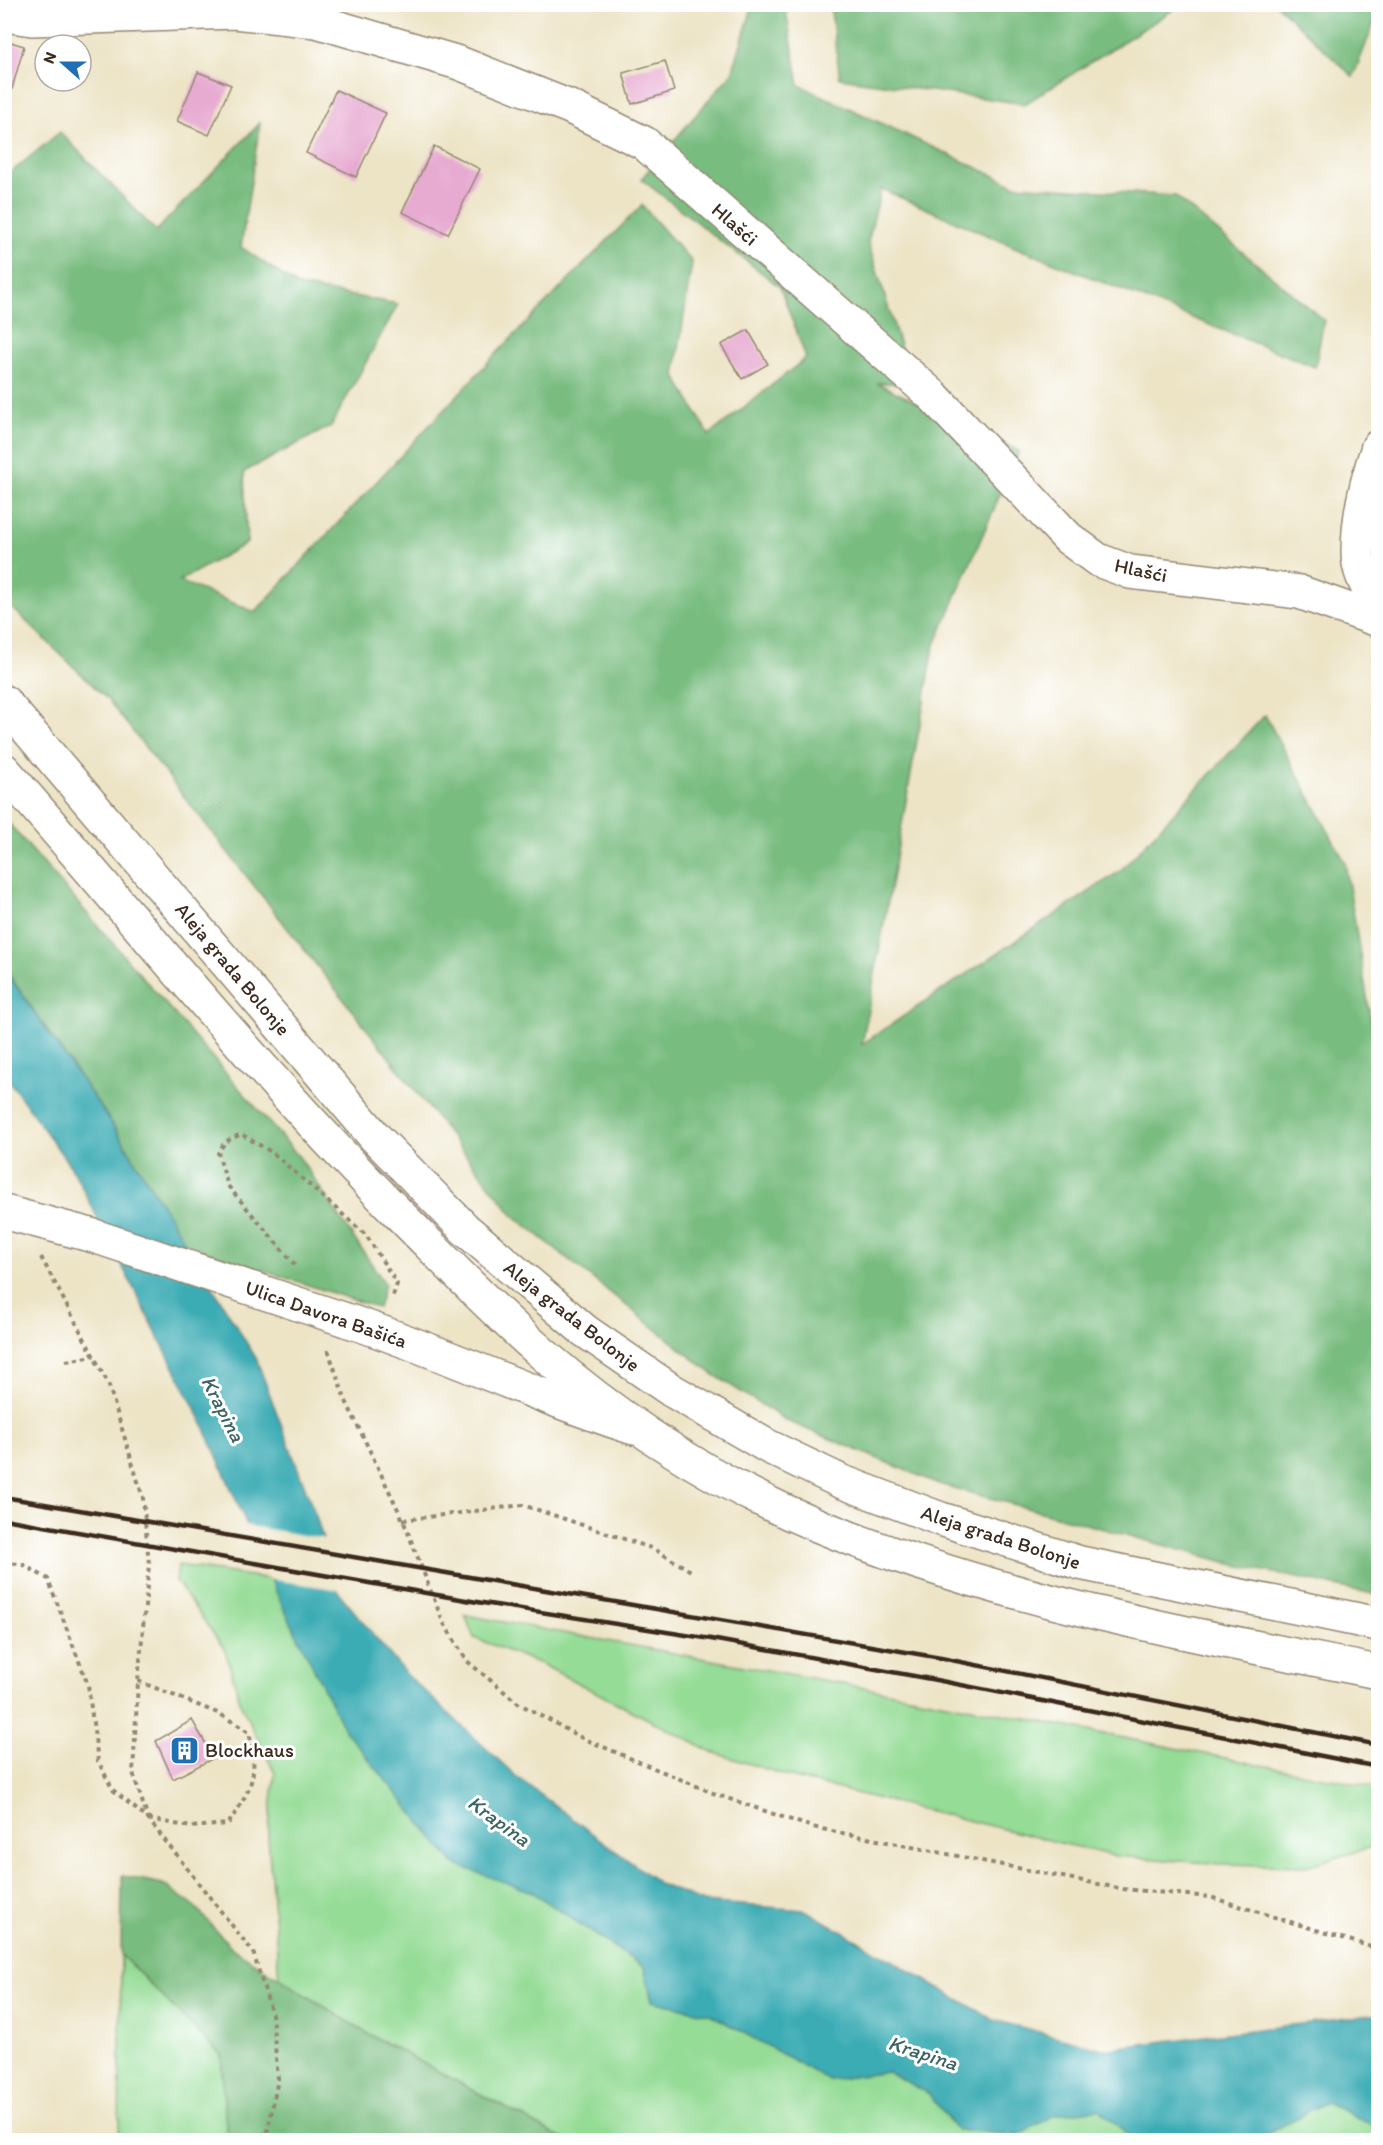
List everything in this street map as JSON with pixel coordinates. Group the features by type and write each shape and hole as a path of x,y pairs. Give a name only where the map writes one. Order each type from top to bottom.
{"main road":[{"name":"Hlašći","path":"4,15 32,19 234,12 316,21 459,63 570,107 645,143 933,396 1068,538 1098,560 1130,572 1299,592 1378,620"},
{"path":"1378,447 1364,502 1358,555 1367,589 1378,604"},
{"name":"Aleja grada Bolonje","path":"4,702 383,1145 474,1236 585,1331 670,1390 767,1446 840,1481 941,1519 1080,1563 1378,1624"},
{"name":"Aleja grada Bolonje","path":"4,770 232,1035 354,1169 447,1263 542,1353 642,1430 733,1484 816,1524 930,1566 1068,1606 1378,1672"},
{"name":"Ulica Davora Bašića","path":"4,1212 94,1236 336,1331 380,1331 578,1410 642,1430"}],"path":[{"path":"296,1266 228,1186 218,1153 225,1142 241,1134 273,1153 366,1235 397,1284 380,1331"},
{"path":"38,1250 108,1383 143,1498 149,1564 138,1681 133,1773 148,1819"},
{"path":"336,1331 345,1399 403,1520 443,1622 467,1661 518,1702 582,1738 718,1795 812,1827 1123,1889 1210,1897 1378,1949"},
{"path":"66,1360 94,1356"},
{"path":"403,1520 523,1504 654,1549 691,1571"},
{"path":"4,1562 24,1565 48,1579 88,1685 98,1761 113,1790 148,1819 253,1952 272,2014 278,2079 266,2140"},
{"path":"138,1681 220,1714 249,1732 255,1757 250,1790 228,1824 191,1827 148,1819"}],"green space":[{"path":"830,4 1181,5 1025,104 840,78"},
{"path":"753,5 785,5 799,85 1014,185 1175,196 1324,320 1315,367 1017,248 881,189 868,242 912,384 877,383 1019,451 934,647 862,1044 1120,871 1265,715 1345,862 1378,1064 1378,1595 1236,1565 939,1484 787,1421 711,1373 513,1215 108,700 5,601 4,178 60,132 156,231 260,123 241,247 298,286 398,304 331,426 244,472 247,543 179,581 255,612 495,355 642,205 692,262 675,375 709,435 806,358 780,287 641,179 732,73"},
{"path":"1277,5 1378,5 1378,13 1353,77"},
{"path":"4,818 299,1157 385,1284 378,1308 186,1245 111,1122 5,969"},
{"path":"178,1565 271,1579 282,1605 453,1863 532,1892 644,1968 652,2001 710,2014 829,2080 888,2072 928,2093 957,2130 1019,2135 1054,2115 1100,2109 1134,2140 565,2140 358,2028 279,1978 268,1837 275,1773 241,1705 225,1650 176,1581"},
{"path":"465,1615 931,1700 1378,1788 1378,1849 1369,1848 1306,1866 1221,1864 1114,1856 798,1779 712,1752 541,1664 474,1638"},
{"path":"122,1876 163,1884 195,1907 233,1949 358,2028 565,2140 227,2140 221,2055 121,1955"},
{"path":"121,1955 221,2055 227,2140 119,2140"},
{"path":"1326,2102 1378,2128 1378,2140 1256,2140"}],"water":[{"name":"Krapina","path":"4,969 111,1122 256,1358 317,1519 339,1593 405,1673 517,1777 660,1884 703,1902 805,1910 994,2020 1103,2049 1378,2014 1378,2128 1326,2102 1256,2140 1134,2140 1099,2109 1054,2115 1019,2135 957,2130 928,2093 888,2072 829,2080 710,2014 652,2001 644,1967 532,1892 454,1864 344,1729 282,1605 202,1422 73,1170 5,1075"}],"pier":[{"path":"244,1525 326,1539 341,1590 268,1579"}],"building":[{"path":"4,40 24,46 12,89 4,87"},
{"path":"665,61 674,91 632,104 623,73"},
{"path":"198,72 231,85 209,135 177,121"},
{"path":"336,90 386,113 356,177 306,153"},
{"path":"434,146 480,169 448,234 402,212"},
{"path":"748,330 768,364 742,379 721,345"},
{"name":"Blockhaus","path":"192,1720 214,1758 173,1779 156,1741"}],"railway":[{"path":"4,1497 941,1658 1378,1745"},
{"path":"4,1519 483,1603 711,1639 936,1680 1378,1767"}],"place":[{"name":"Blockhaus","path":"184,1750"}]}
